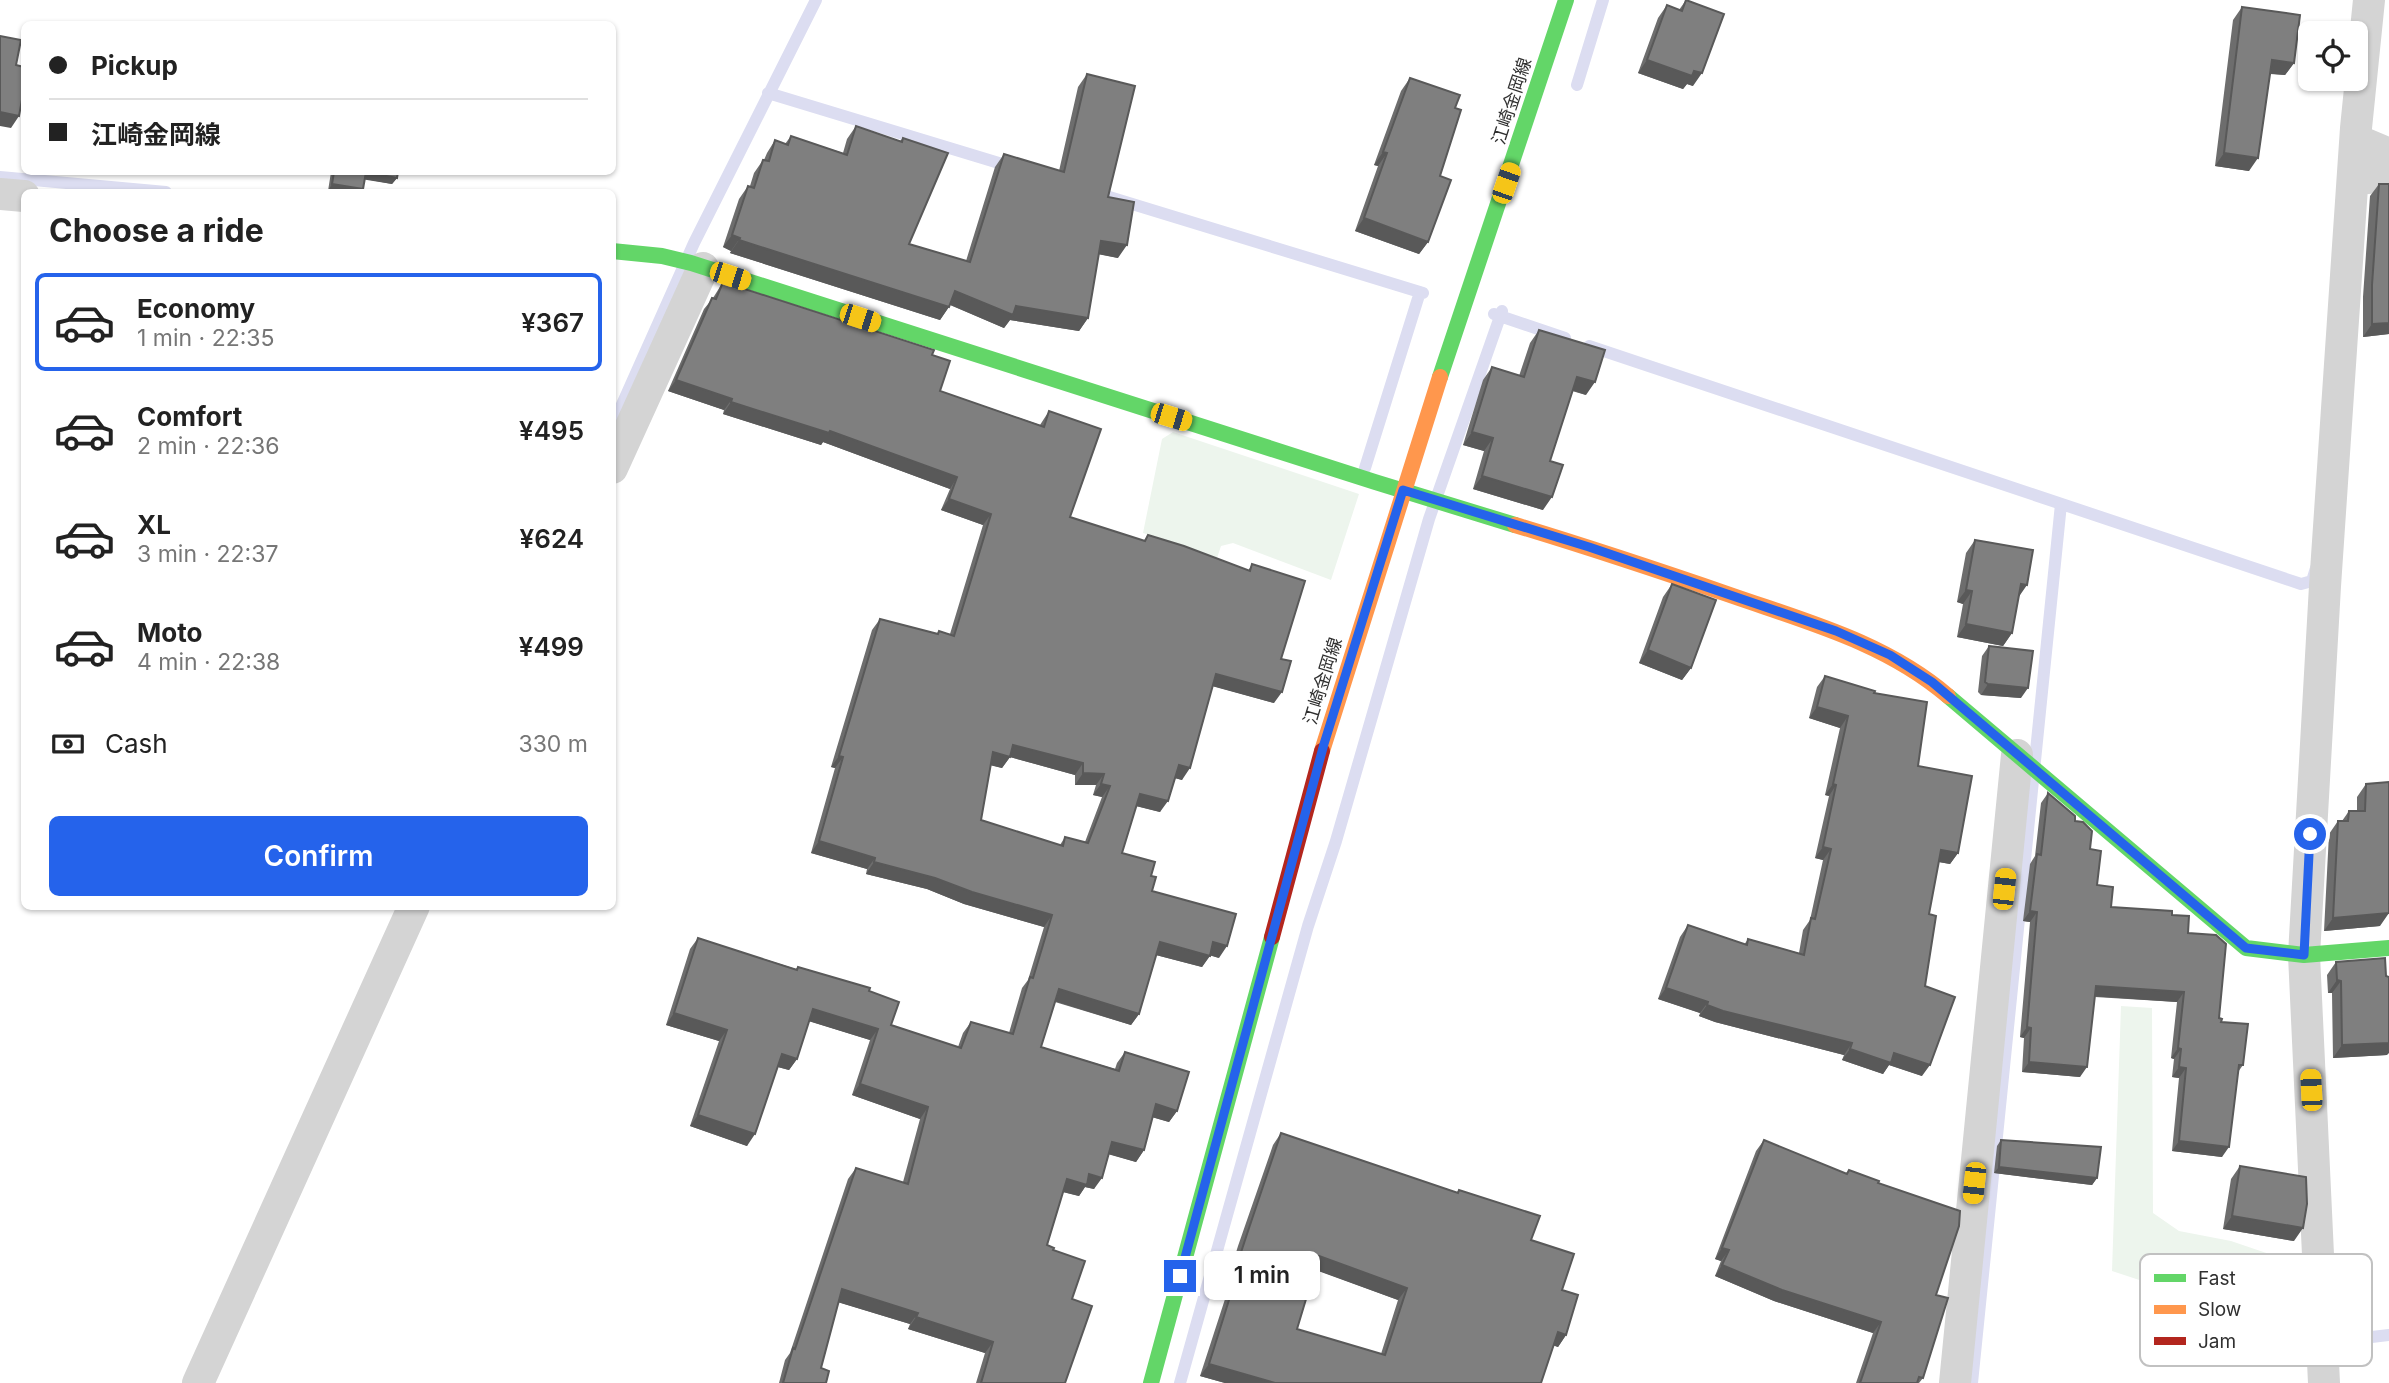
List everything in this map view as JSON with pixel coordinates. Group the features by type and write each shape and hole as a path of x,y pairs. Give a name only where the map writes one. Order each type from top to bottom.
{"street":[{"name":"江崎金岡線","path":"1151,1383 1324,744 1403,490 1566,0"},
{"path":"2320,1254 2312,955 2326,586 2356,140 2369,0"},
{"path":"2356,140 2389,154"},
{"path":"2354,180 2389,175"},
{"path":"0,194 21,196"},
{"path":"616,252 690,263 1589,547 1836,631 1890,655 1932,682 2246,948 2312,955 2389,948"},
{"path":"616,457 690,263"},
{"path":"1955,1383 2029,765"},
{"path":"198,1383 412,910"}],"shaded area":[{"path":"1173,432 1359,494 1331,580 1233,543 1221,546 1217,558 1143,533 1162,439"},
{"path":"2121,1006 2152,1008 2153,1213 2179,1231 2231,1241 2269,1254 2140,1254 2140,1280 2112,1271"}],"building":[{"path":"1686,0 1724,14 1702,73 1694,71 1692,76 1647,60 1667,5 1682,11"},
{"path":"2242,7 2300,15 2294,63 2272,60 2258,158 2224,153"},
{"path":"0,36 21,40 16,65 21,66 21,105 19,116 0,112"},
{"path":"1087,74 1135,86 1108,197 1134,202 1127,245 1101,241 1088,318 1016,306 1013,315 955,291 949,307 739,240 740,238 732,235 748,186 754,188 763,160 769,161 775,140 788,145 791,136 847,155 856,126 902,142 903,138 948,153 909,244 970,262 1004,154 1064,172"},
{"path":"1410,78 1460,95 1455,108 1461,110 1440,176 1451,180 1428,242 1364,218 1387,153 1383,152"},
{"path":"334,175 365,175 363,189 332,184"},
{"path":"2379,184 2389,184 2389,323 2372,324 2372,285"},
{"path":"723,282 934,350 932,355 950,361 940,391 1044,427 1049,411 1101,429 1070,517 1145,541 1148,535 1250,571 1252,564 1305,581 1281,659 1291,661 1282,692 1216,674 1190,768 1179,765 1168,801 1140,794 1122,853 1155,862 1151,876 1156,877 1152,891 1236,914 1227,946 1213,942 1210,956 1160,942 1139,1014 1059,989 1041,1047 1119,1071 1125,1052 1189,1072 1177,1111 1156,1104 1144,1150 1112,1142 1102,1178 1089,1174 1087,1185 1067,1179 1047,1245 1054,1248 1053,1250 1085,1261 1072,1299 1092,1306 1065,1383 981,1383 993,1342 916,1317 918,1313 842,1289 821,1368 829,1371 826,1383 783,1383 856,1168 908,1184 928,1107 860,1084 878,1029 813,1009 797,1059 782,1054 755,1134 698,1115 727,1030 674,1013 698,938 797,970 798,967 870,988 869,991 899,1002 891,1025 961,1048 971,1022 1013,1034 1052,915 874,862 875,858 819,841 843,757 839,756 880,619 954,636 991,514 949,499 957,477 830,431 829,433 731,402 732,399 676,380 712,298 716,299","holes":["1013,745 1083,763 1083,773 1104,774 1101,784 1110,786 1088,843 1065,837 1063,846 981,820 993,752 1010,757"]},
{"path":"1539,330 1605,350 1595,382 1577,377 1550,461 1563,465 1552,497 1482,476 1493,438 1472,432 1492,367 1524,377"},
{"path":"1975,540 2033,550 2027,585 2021,584 2012,633 1966,624 1972,591 1966,590"},
{"path":"1672,584 1716,600 1691,668 1648,650"},
{"path":"1989,646 2033,651 2028,688 1985,682"},
{"path":"1825,676 1875,691 1874,693 1927,702 1918,766 1972,776 1958,853 1941,850 1929,914 1936,916 1925,986 1955,997 1930,1065 1894,1053 1891,1063 1850,1049 1852,1043 1723,1011 1707,1005 1708,1002 1666,988 1688,925 1747,945 1748,939 1804,955 1811,918 1815,919 1831,849 1823,847 1848,716 1817,707"},
{"path":"2389,782 2389,913 2333,918 2338,821 2348,821 2349,811 2365,811 2366,784"},
{"path":"2048,793 2075,816 2075,821 2083,822 2092,831 2090,849 2101,851 2097,885 2113,887 2111,907 2172,911 2172,915 2189,916 2188,933 2216,935 2226,944 2219,1018 2222,1019 2221,1022 2248,1024 2243,1065 2239,1065 2229,1147 2179,1141 2186,1068 2179,1067 2181,1049 2178,1048 2184,992 2096,986 2087,1067 2029,1062 2031,1028 2027,1027 2037,912 2030,911 2037,854 2041,855"},
{"path":"2385,958 2386,976 2389,977 2389,1043 2342,1045 2341,981 2337,980 2336,962"},
{"path":"1281,1133 1458,1193 1459,1190 1540,1216 1531,1240 1574,1254 1562,1290 1578,1295 1566,1335 1558,1332 1541,1383 1275,1383 1209,1364 1234,1284 1231,1283","holes":["1319,1256 1407,1288 1385,1355 1297,1329"]},
{"path":"1764,1140 1847,1174 1849,1170 1879,1181 1878,1183 1960,1211 1959,1226 1936,1295 1948,1298 1923,1378 1919,1377 1917,1383 1860,1383 1881,1322 1782,1290 1722,1265 1729,1250 1722,1248"},
{"path":"2001,1140 2101,1147 2097,1178 1999,1167"},
{"path":"2240,1166 2306,1177 2307,1204 2303,1228 2232,1216"}],"waterway":[{"path":"616,418 694,243 816,0"},
{"path":"1577,85 1603,0"},
{"path":"768,93 1012,167"},
{"path":"0,177 133,189"},
{"path":"1093,192 1423,293"},
{"path":"1365,468 1420,292"},
{"path":"1180,1383 1308,926 1336,841 1429,519 1502,311"},
{"path":"1494,314 1565,338"},
{"path":"1589,346 2301,584 2312,581 2316,568"},
{"path":"1972,1383 2061,504"},
{"path":"2372,1337 2389,1335"}],"traffic: fast":[{"path":"1440,377 1566,0"},
{"path":"616,251 662,256 691,263 1515,525"},
{"path":"1948,696 2246,948 2304,955 2389,948"},
{"path":"1151,1383 1272,937"}],"traffic: slow":[{"path":"1322,751 1440,377"},
{"path":"1515,525 1678,577 1845,636 1899,662 1948,696"}],"traffic: jam":[{"path":"1272,937 1322,751"}],"route":[{"path":"1180,1276 1324,744 1403,490 1589,547 1836,631 1890,655 1932,682 2246,948 2304,955 2310,834"}]}
